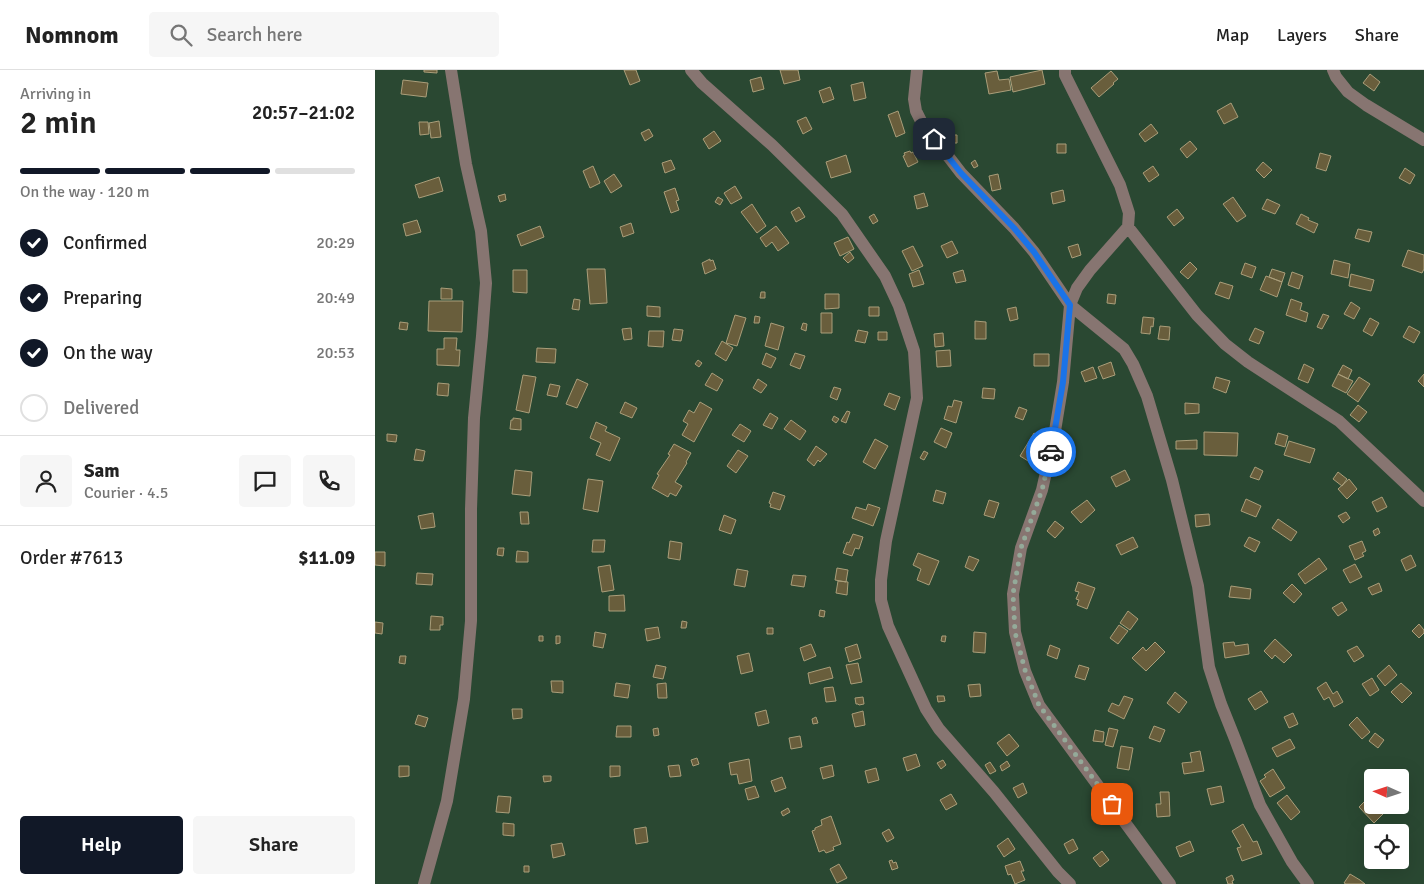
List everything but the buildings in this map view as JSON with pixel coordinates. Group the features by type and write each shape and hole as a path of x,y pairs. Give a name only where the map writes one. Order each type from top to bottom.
{"street":[{"path":"423,884 447,801 464,699 471,621 471,509 474,418 486,283 481,231 466,164 451,70"},
{"path":"691,70 702,83 772,145 842,214 885,276 899,306 914,351 917,398 886,541 881,580 881,600 888,626 926,709 939,729 1070,884"},
{"path":"917,70 914,99 916,111 921,121 961,173 1014,228 1034,252 1070,305 1124,349 1133,364 1147,396 1173,480 1198,586 1209,667 1221,704 1260,805 1291,862 1308,884"},
{"path":"1065,70 1065,75 1120,185 1129,213 1128,227 1090,270 1077,288 1070,305 1063,382 1054,438 1042,490 1021,548 1013,594 1015,632 1025,670 1039,705 1170,884"},
{"path":"1333,70 1348,92 1424,140"},
{"path":"1128,227 1197,314 1225,344 1247,362 1339,421 1424,501"}],"way so far":[{"path":"1051,452 1042,490 1021,548 1013,594 1015,632 1025,670 1039,705 1112,804"}],"route":[{"path":"934,139 961,173 1014,228 1034,252 1070,305 1063,382 1051,452"}]}
